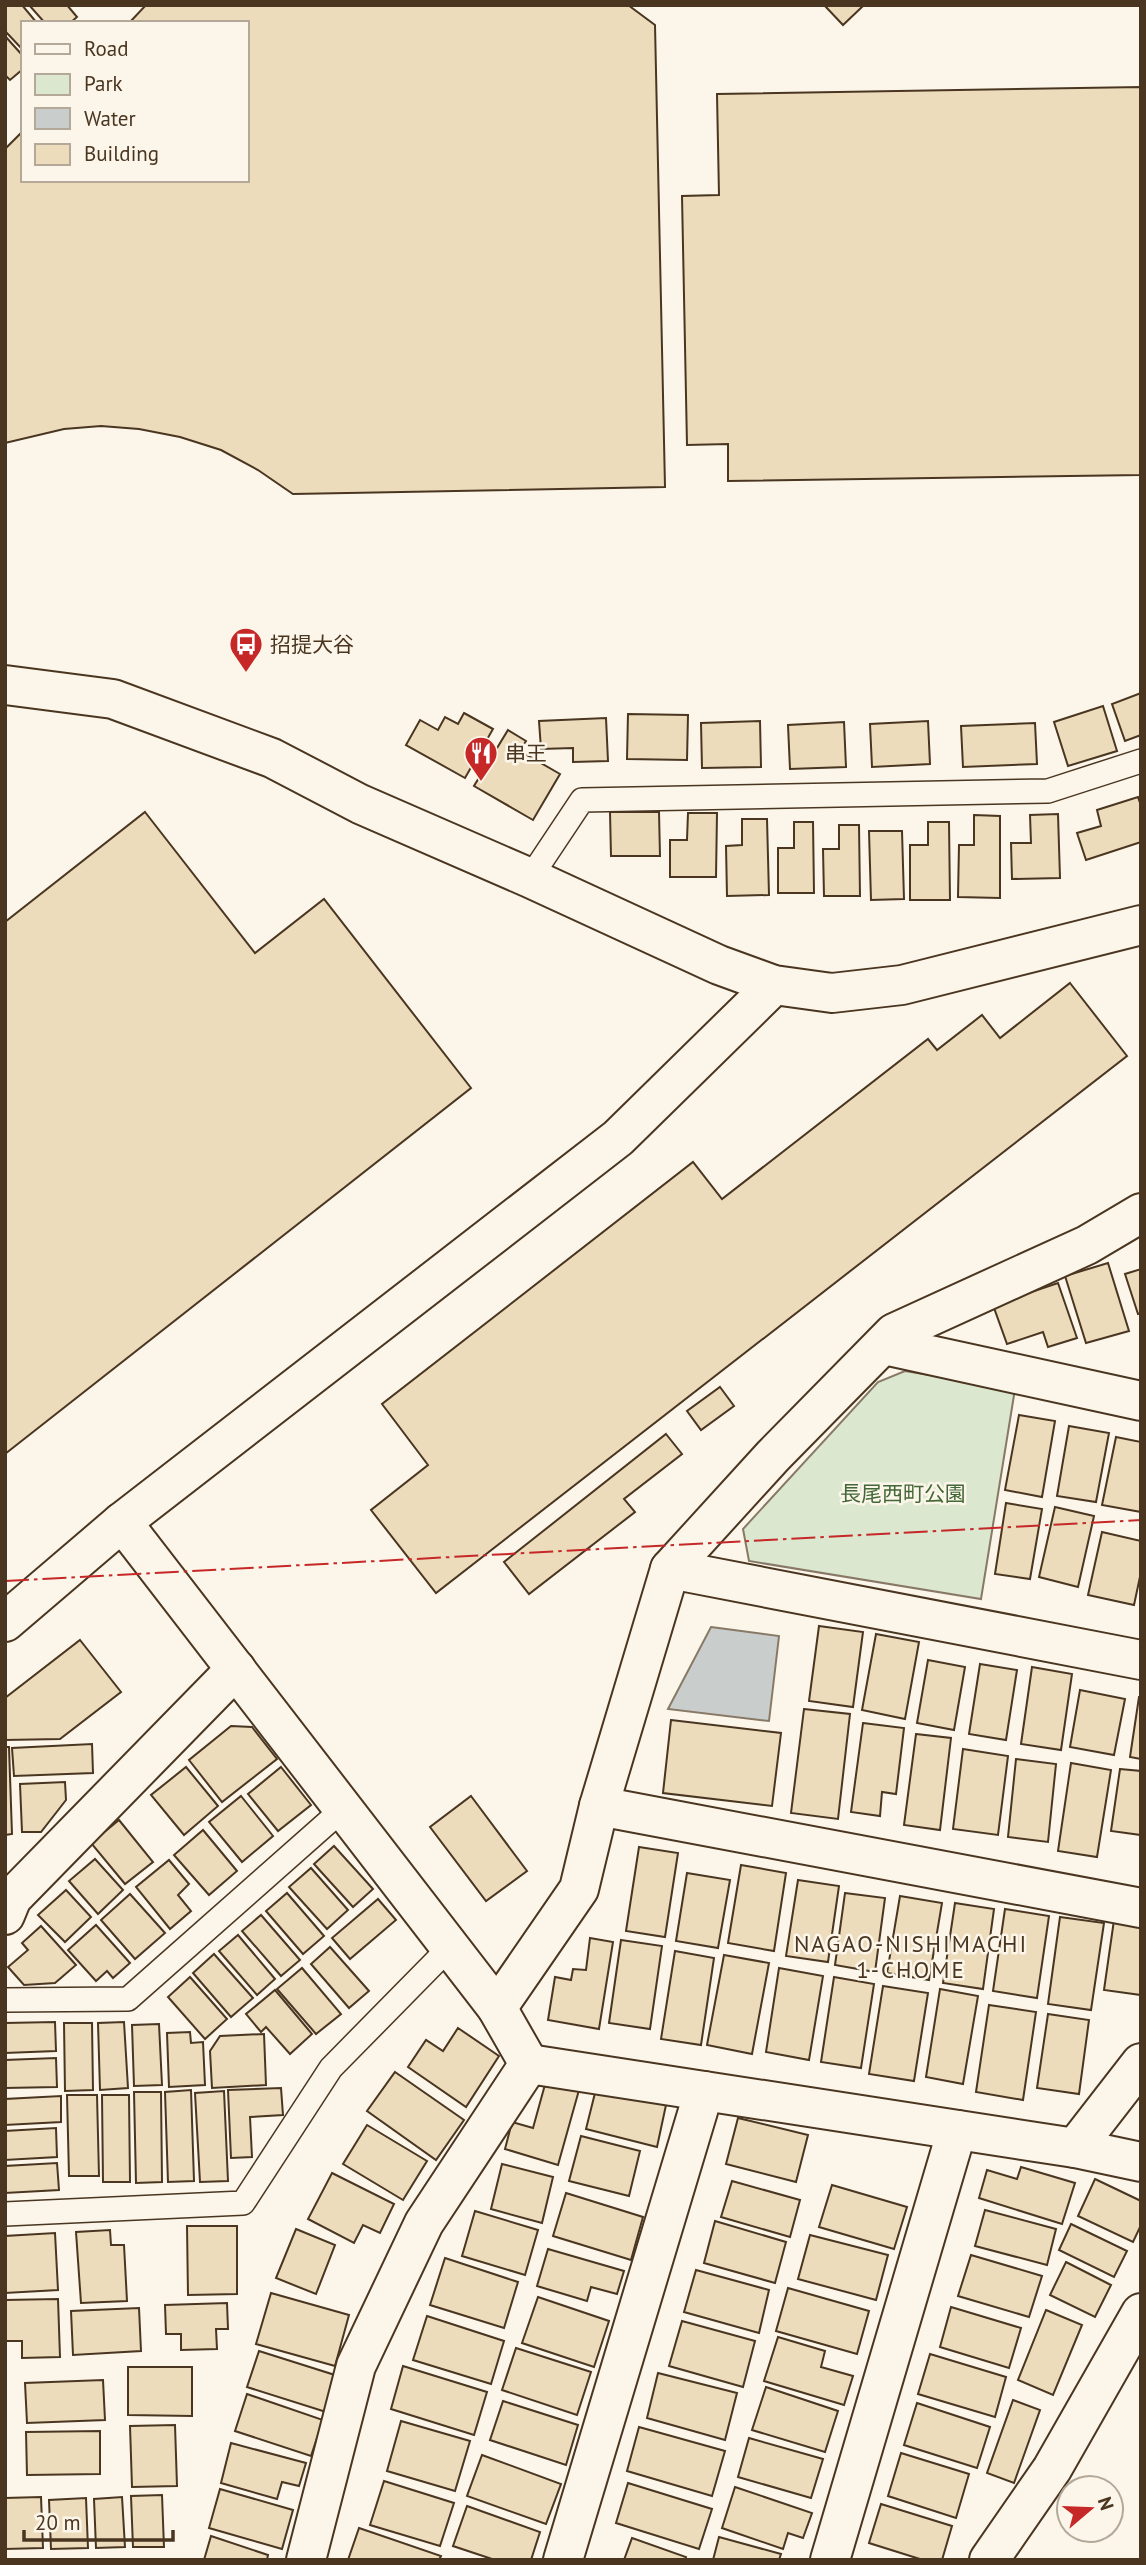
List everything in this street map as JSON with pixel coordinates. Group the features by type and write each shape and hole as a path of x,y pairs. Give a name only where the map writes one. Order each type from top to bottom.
{"street":[{"path":"5,685 114,699 272,758 359,804 530,878 719,965 774,985 832,993 902,985 1141,925"},
{"path":"5,1622 122,1522 618,1139 774,985"},
{"path":"497,2008 579,1889 599,1806 670,1569 773,1456 894,1333 1087,1245 1141,1213"},
{"path":"884,1345 1141,1401"},
{"path":"122,1522 497,2008 529,2064"},
{"path":"670,1569 1141,1660"},
{"path":"5,1915 12,1898 236,1669"},
{"path":"599,1806 1141,1908"},
{"path":"1075,2148 1141,2063"},
{"path":"529,2064 1075,2148 1141,2162"},
{"path":"306,2560 356,2366 424,2223 529,2064"},
{"path":"563,2560 704,2091"},
{"path":"830,2560 957,2130"},
{"path":"989,2560 1052,2469 1141,2313"}],"lane":[{"path":"530,878 582,800 1048,791 1141,761"},
{"path":"5,2000 128,1999 344,1808"},
{"path":"5,2214 243,2203 331,2068 450,1947"}],"green space":[{"name":"長尾西町公園","path":"905,1371 1015,1389 981,1599 749,1561 743,1529 878,1382"}],"water":[{"path":"711,1627 779,1636 769,1721 668,1709"}],"building":[{"path":"5,5 22,5 35,21 21,21 21,48 5,31"},
{"path":"29,5 67,5 77,17 72,21 43,21"},
{"path":"146,5 628,5 655,25 665,487 293,494 258,470 221,450 180,437 139,429 101,426 64,429 5,443 5,149 21,133 21,182 248,182 248,21 131,21"},
{"path":"824,5 862,5 863,6 843,25"},
{"path":"5,36 21,54 21,71 10,80 5,75"},
{"path":"1141,87 1141,475 728,481 728,444 687,445 682,196 719,195 717,94"},
{"path":"1141,693 1141,735 1125,741 1112,704"},
{"path":"1103,706 1117,751 1068,766 1054,722"},
{"path":"464,713 493,729 465,778 406,745 420,720 438,730 445,717 458,724"},
{"path":"628,714 688,715 687,760 627,759"},
{"path":"606,718 608,761 573,762 573,748 541,749 539,721"},
{"path":"760,721 761,767 702,768 701,723"},
{"path":"928,721 930,764 872,767 870,724"},
{"path":"844,722 846,767 790,769 788,725"},
{"path":"1035,723 1037,764 963,767 961,726"},
{"path":"508,730 526,741 520,751 560,774 533,820 474,786"},
{"path":"1138,797 1141,806 1141,842 1086,860 1077,833 1101,826 1097,810"},
{"path":"145,812 255,953 324,899 471,1088 5,1454 5,922"},
{"path":"610,812 659,812 660,856 611,856"},
{"path":"688,813 717,813 716,877 670,877 670,840 687,840"},
{"path":"1058,814 1060,878 1012,879 1011,843 1031,843 1030,815"},
{"path":"974,815 1000,816 1000,898 958,897 959,845 974,845"},
{"path":"742,819 767,819 769,895 727,896 726,846 742,845"},
{"path":"794,822 813,822 814,893 778,893 778,848 794,848"},
{"path":"928,822 949,822 950,900 910,900 910,845 928,845"},
{"path":"839,825 859,825 860,896 824,896 823,849 839,849"},
{"path":"869,831 902,831 904,899 871,900"},
{"path":"1070,983 1127,1056 436,1593 371,1510 428,1465 382,1404 693,1162 722,1199 928,1039 937,1050 982,1015 1000,1038"},
{"path":"1108,1263 1129,1331 1086,1343 1065,1276"},
{"path":"1141,1269 1141,1313 1138,1314 1125,1274"},
{"path":"1058,1283 1077,1338 1048,1347 1043,1332 1007,1344 993,1305"},
{"path":"720,1387 734,1406 701,1430 687,1411"},
{"path":"1019,1415 1055,1421 1042,1497 1005,1490"},
{"path":"1069,1426 1109,1433 1096,1502 1057,1496"},
{"path":"666,1434 682,1454 624,1499 635,1512 529,1594 504,1562"},
{"path":"1116,1437 1141,1442 1141,1512 1102,1505"},
{"path":"1006,1503 1042,1509 1030,1579 995,1574"},
{"path":"1055,1507 1094,1516 1078,1587 1039,1577"},
{"path":"1102,1532 1141,1541 1141,1572 1134,1605 1088,1595"},
{"path":"819,1626 863,1632 853,1707 809,1701"},
{"path":"876,1634 919,1642 905,1719 862,1710"},
{"path":"80,1640 121,1692 60,1739 5,1740 5,1698"},
{"path":"928,1660 965,1667 954,1730 917,1723"},
{"path":"980,1664 1017,1670 1006,1740 969,1734"},
{"path":"1032,1667 1072,1674 1061,1750 1021,1744"},
{"path":"1080,1690 1125,1699 1114,1755 1070,1747"},
{"path":"1141,1697 1141,1759 1130,1757"},
{"path":"804,1709 850,1714 838,1819 791,1813"},
{"path":"671,1720 781,1733 772,1806 663,1793"},
{"path":"863,1723 904,1728 896,1794 882,1792 880,1816 851,1812"},
{"path":"231,1726 252,1727 277,1759 222,1802 189,1760"},
{"path":"916,1734 951,1738 940,1830 904,1825"},
{"path":"92,1744 93,1773 14,1776 12,1748"},
{"path":"5,1747 9,1747 12,1834 5,1835"},
{"path":"963,1749 1008,1756 998,1835 953,1829"},
{"path":"1016,1759 1056,1764 1048,1842 1008,1837"},
{"path":"1071,1763 1111,1770 1097,1857 1058,1851"},
{"path":"186,1767 218,1806 184,1835 151,1795"},
{"path":"281,1767 311,1805 278,1831 248,1794"},
{"path":"1120,1769 1141,1771 1141,1835 1111,1831"},
{"path":"65,1782 66,1800 41,1832 22,1832 20,1784"},
{"path":"241,1796 273,1836 242,1862 209,1822"},
{"path":"471,1796 527,1871 486,1901 430,1827"},
{"path":"119,1820 153,1862 125,1884 91,1843"},
{"path":"203,1830 237,1871 209,1895 174,1855"},
{"path":"334,1846 373,1889 353,1907 314,1864"},
{"path":"639,1847 678,1853 665,1937 626,1931"},
{"path":"95,1859 123,1890 98,1914 69,1881"},
{"path":"169,1860 189,1884 178,1895 191,1911 170,1929 136,1887"},
{"path":"741,1865 786,1873 774,1951 728,1943"},
{"path":"311,1868 348,1910 327,1929 289,1887"},
{"path":"687,1873 730,1880 718,1948 676,1941"},
{"path":"798,1880 839,1886 828,1962 786,1956"},
{"path":"66,1890 91,1917 65,1942 38,1915"},
{"path":"287,1893 324,1936 303,1954 266,1911"},
{"path":"845,1893 885,1898 875,1972 835,1965"},
{"path":"130,1894 165,1933 135,1959 101,1920"},
{"path":"900,1896 942,1903 929,1980 887,1973"},
{"path":"378,1899 396,1920 350,1959 332,1938"},
{"path":"955,1903 994,1909 983,1989 943,1983"},
{"path":"1005,1909 1049,1916 1037,1998 993,1991"},
{"path":"261,1915 300,1960 281,1976 242,1931"},
{"path":"1060,1917 1104,1923 1091,2010 1048,2004"},
{"path":"1114,1920 1141,1924 1141,1995 1104,1990"},
{"path":"96,1925 130,1963 113,1978 107,1971 96,1981 68,1950"},
{"path":"41,1926 76,1965 55,1983 24,1985 8,1967 28,1950 22,1943"},
{"path":"238,1935 275,1979 257,1995 219,1951"},
{"path":"590,1938 613,1942 599,2029 548,2020 555,1977 571,1980 573,1969 586,1970"},
{"path":"621,1940 662,1946 650,2029 609,2023"},
{"path":"330,1947 369,1991 349,2008 311,1964"},
{"path":"675,1951 714,1958 701,2045 661,2039"},
{"path":"214,1954 253,1998 231,2017 193,1973"},
{"path":"724,1955 769,1963 752,2054 707,2045"},
{"path":"302,1968 341,2014 316,2034 277,1989"},
{"path":"779,1968 823,1976 809,2060 766,2052"},
{"path":"190,1977 227,2019 205,2039 168,1997"},
{"path":"834,1977 874,1984 861,2068 821,2062"},
{"path":"883,1986 928,1993 914,2081 869,2074"},
{"path":"940,1989 978,1996 963,2084 926,2077"},
{"path":"275,1990 312,2034 290,2054 266,2027 261,2032 246,2014"},
{"path":"989,2005 1036,2012 1023,2100 976,2092"},
{"path":"1048,2014 1089,2020 1079,2094 1037,2088"},
{"path":"55,2022 56,2051 5,2053 5,2023"},
{"path":"124,2022 128,2088 100,2090 98,2023"},
{"path":"64,2023 92,2023 93,2090 65,2091"},
{"path":"159,2024 162,2085 134,2086 132,2025"},
{"path":"458,2028 499,2056 466,2107 408,2067 426,2040 443,2051"},
{"path":"190,2032 191,2043 203,2042 205,2085 169,2087 167,2033"},
{"path":"264,2034 266,2085 212,2088 210,2051 220,2036"},
{"path":"56,2058 57,2087 5,2088 5,2060"},
{"path":"395,2072 464,2120 436,2160 367,2111"},
{"path":"546,2081 579,2090 558,2165 505,2149 512,2122 533,2128"},
{"path":"281,2088 283,2115 250,2117 252,2157 231,2158 228,2090"},
{"path":"596,2089 666,2105 657,2147 586,2129"},
{"path":"191,2090 194,2181 168,2182 165,2092"},
{"path":"224,2091 228,2181 200,2182 195,2093"},
{"path":"134,2092 161,2092 162,2182 136,2183"},
{"path":"67,2095 97,2095 99,2176 69,2176"},
{"path":"102,2095 129,2095 130,2182 103,2182"},
{"path":"61,2096 61,2122 5,2125 5,2099"},
{"path":"738,2118 808,2135 796,2182 726,2164"},
{"path":"367,2125 427,2161 403,2200 343,2164"},
{"path":"56,2128 57,2157 5,2160 5,2131"},
{"path":"581,2136 640,2151 629,2196 569,2181"},
{"path":"57,2163 59,2190 5,2193 5,2166"},
{"path":"502,2164 553,2177 542,2223 491,2209"},
{"path":"1021,2167 1075,2183 1062,2224 979,2198 987,2170 1017,2179"},
{"path":"332,2173 394,2204 380,2233 363,2225 354,2243 308,2219"},
{"path":"1095,2179 1141,2201 1141,2225 1133,2242 1078,2216"},
{"path":"732,2181 800,2200 790,2237 721,2217"},
{"path":"832,2185 907,2207 894,2249 819,2227"},
{"path":"566,2193 643,2217 631,2260 553,2236"},
{"path":"985,2210 1056,2229 1047,2265 975,2246"},
{"path":"475,2211 538,2230 525,2275 462,2256"},
{"path":"715,2221 786,2242 775,2283 704,2263"},
{"path":"1071,2224 1127,2251 1114,2277 1059,2250"},
{"path":"187,2226 237,2226 237,2294 188,2295"},
{"path":"296,2229 335,2245 316,2294 276,2278"},
{"path":"110,2230 111,2245 124,2245 127,2301 81,2303 76,2232"},
{"path":"55,2233 58,2290 5,2293 5,2236"},
{"path":"810,2235 888,2255 876,2300 798,2279"},
{"path":"548,2249 624,2271 617,2294 591,2287 587,2301 537,2286"},
{"path":"971,2255 1042,2276 1029,2317 958,2296"},
{"path":"445,2258 518,2282 504,2328 430,2305"},
{"path":"1066,2262 1111,2285 1095,2317 1050,2295"},
{"path":"696,2270 769,2290 759,2333 684,2312"},
{"path":"788,2288 869,2311 857,2354 776,2331"},
{"path":"271,2293 349,2315 335,2366 256,2344"},
{"path":"538,2297 609,2321 594,2367 522,2343"},
{"path":"58,2299 60,2357 22,2358 22,2341 5,2341 5,2300"},
{"path":"227,2303 228,2329 216,2329 217,2349 181,2350 181,2334 166,2334 165,2305"},
{"path":"951,2307 1021,2328 1009,2368 940,2347"},
{"path":"139,2308 141,2351 73,2355 71,2311"},
{"path":"1046,2310 1082,2325 1053,2395 1018,2380"},
{"path":"427,2316 504,2341 491,2384 413,2360"},
{"path":"682,2321 755,2341 743,2387 669,2366"},
{"path":"778,2337 825,2351 821,2367 853,2376 844,2405 764,2381"},
{"path":"516,2348 591,2372 577,2415 502,2390"},
{"path":"259,2351 338,2376 326,2412 247,2387"},
{"path":"930,2354 1006,2377 995,2417 918,2394"},
{"path":"403,2366 487,2392 474,2435 391,2409"},
{"path":"128,2367 192,2367 192,2416 128,2415"},
{"path":"658,2373 737,2393 725,2440 647,2418"},
{"path":"103,2380 105,2420 27,2423 25,2383"},
{"path":"766,2387 838,2411 825,2452 752,2430"},
{"path":"247,2394 323,2420 311,2456 235,2431"},
{"path":"1013,2400 1040,2410 1014,2483 987,2473"},
{"path":"503,2401 578,2425 566,2465 490,2440"},
{"path":"917,2403 990,2427 977,2468 904,2445"},
{"path":"401,2421 470,2441 455,2491 387,2471"},
{"path":"175,2425 177,2486 132,2487 130,2426"},
{"path":"639,2427 725,2451 712,2496 627,2471"},
{"path":"100,2431 100,2474 27,2475 26,2432"},
{"path":"749,2438 823,2459 811,2498 738,2477"},
{"path":"231,2443 306,2463 299,2486 282,2482 277,2499 221,2483"},
{"path":"901,2453 969,2474 956,2518 888,2496"},
{"path":"482,2455 561,2484 546,2524 467,2496"},
{"path":"384,2481 454,2503 440,2546 370,2525"},
{"path":"628,2483 712,2509 699,2549 616,2523"},
{"path":"735,2487 812,2513 803,2538 788,2533 783,2549 722,2528"},
{"path":"220,2489 293,2510 282,2549 209,2528"},
{"path":"162,2495 164,2547 133,2547 131,2496"},
{"path":"41,2497 43,2548 5,2549 5,2498"},
{"path":"122,2497 125,2547 96,2548 94,2499"},
{"path":"86,2498 88,2548 51,2549 49,2500"},
{"path":"881,2504 952,2526 942,2560 923,2560 869,2543"},
{"path":"467,2506 540,2532 531,2560 495,2560 453,2546"},
{"path":"359,2528 441,2556 439,2560 348,2560"},
{"path":"211,2536 268,2555 267,2560 204,2560"},
{"path":"719,2537 781,2554 779,2560 713,2560"},
{"path":"632,2538 686,2557 685,2560 624,2560"}],"power":[{"path":"5,1581 1141,1520"}],"place":[{"name":"招提大谷","path":"246,674"},
{"name":"串王","path":"481,783"}],"district":[{"name":"NAGAO-NISHIMACHI 1-CHOME","path":"911,1956"}]}
